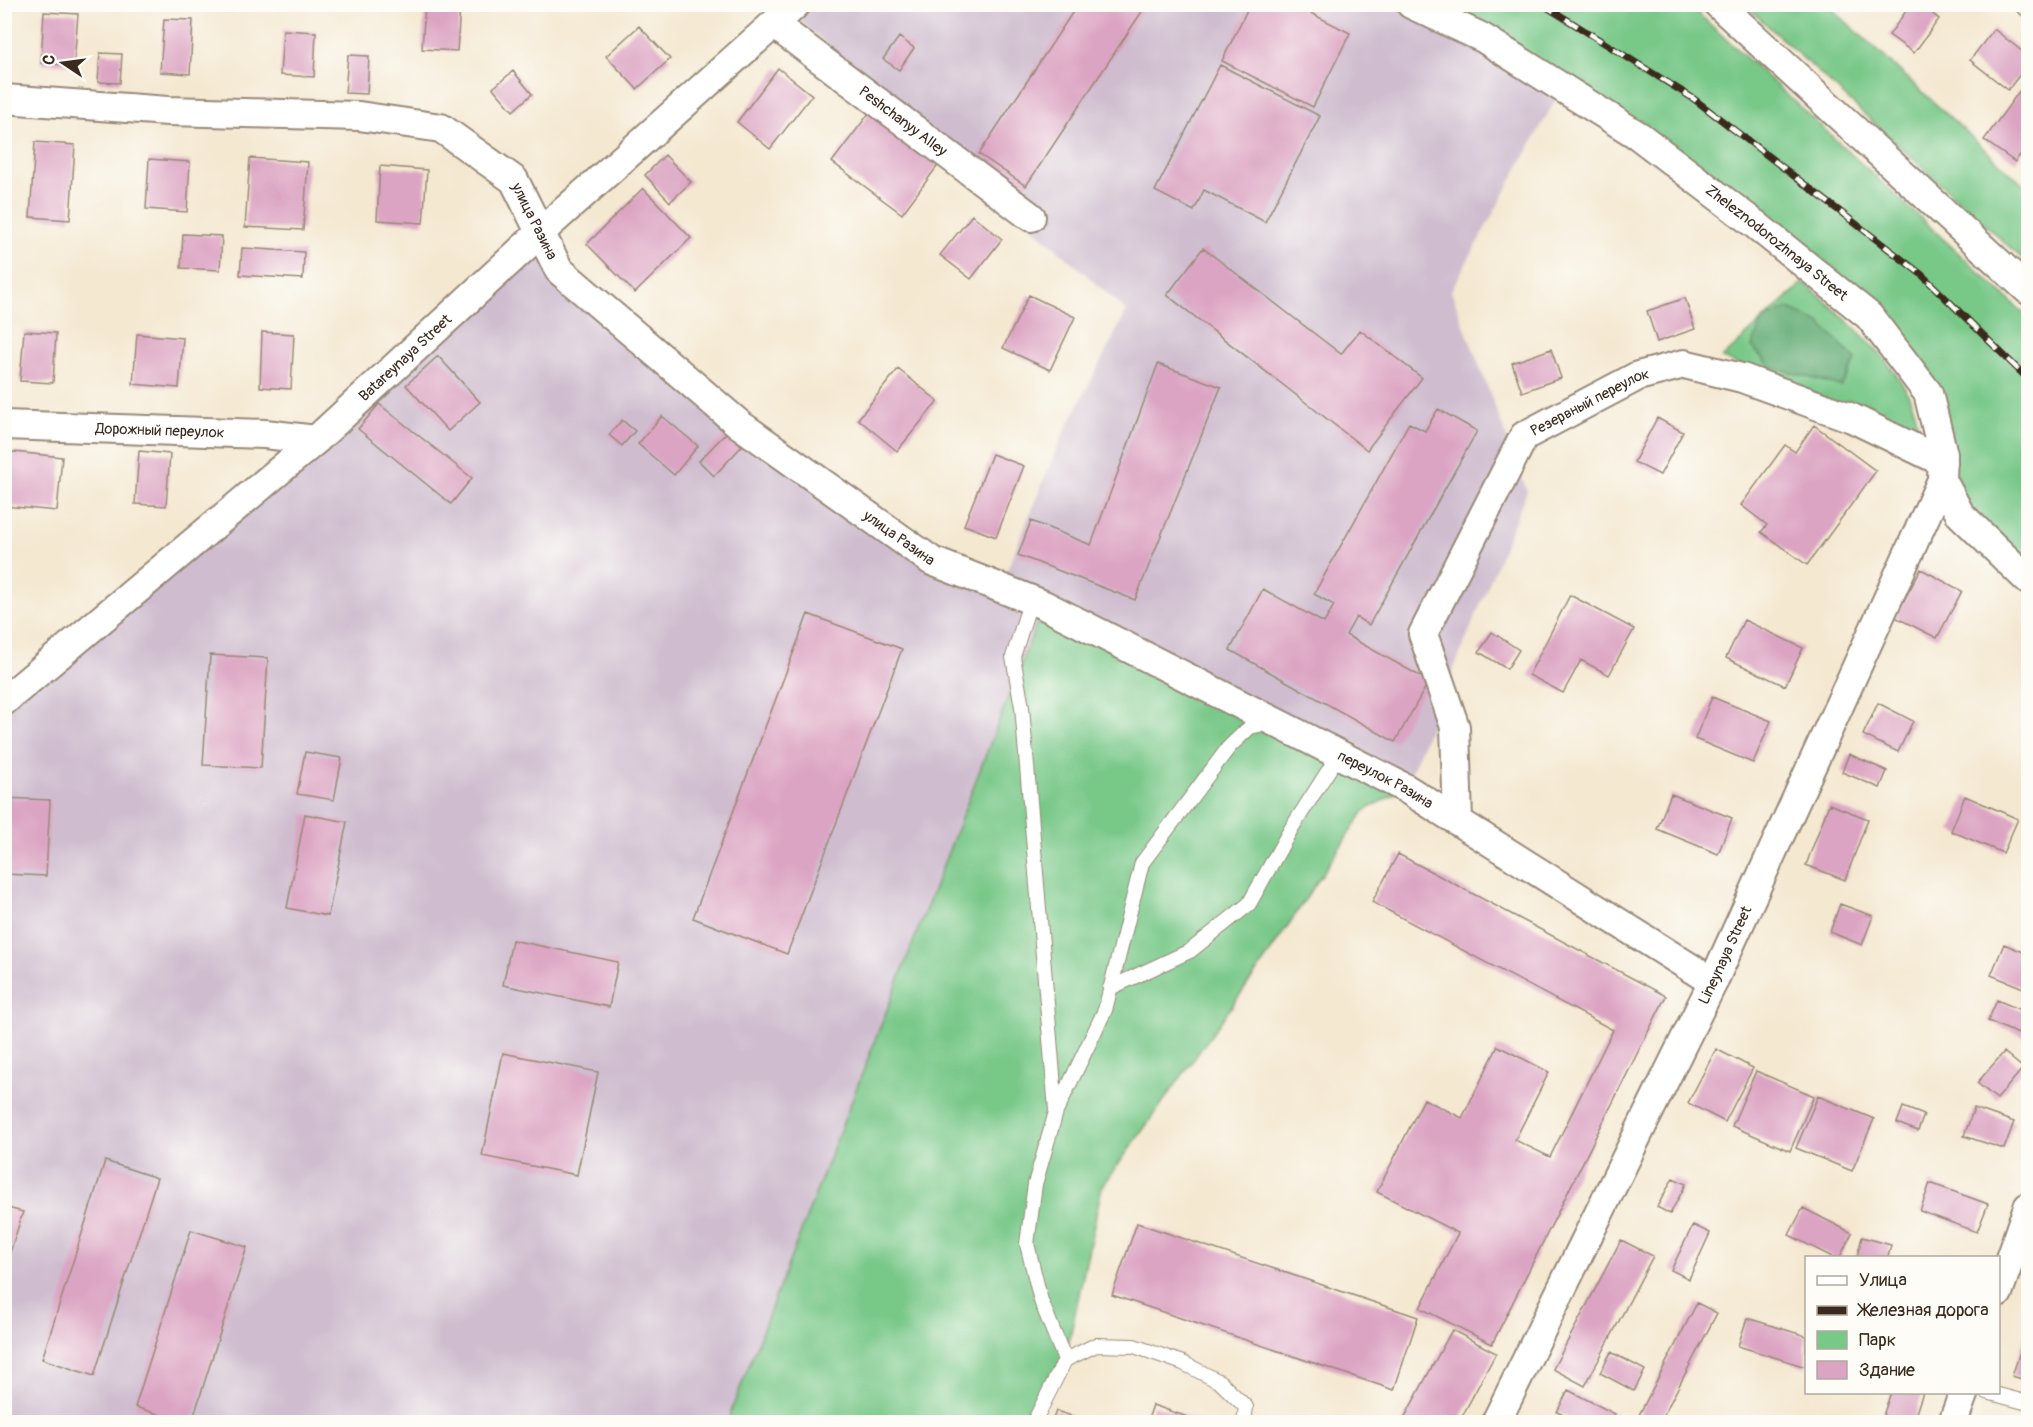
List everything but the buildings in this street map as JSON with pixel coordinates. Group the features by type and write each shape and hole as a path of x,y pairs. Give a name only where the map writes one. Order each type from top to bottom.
{"street":[{"name":"Batareynaya Street","path":"4,701 316,440 542,231 796,4"},
{"name":"Zheleznodorozhnaya Street","path":"1412,4 1483,38 1639,136 1756,225 1869,316 1928,393 1942,471 1960,514 2028,580"},
{"path":"1718,4 2028,290"},
{"name":"Peshchanyy Alley","path":"775,25 1031,217"},
{"name":"улица Разина","path":"4,99 168,111 359,116 441,128 514,180 560,270 739,424 932,561 1038,602"},
{"name":"Резервный переулок","path":"1458,821 1455,727 1423,634 1524,436 1638,376 1684,364 1742,378 1852,418 1942,471"},
{"name":"Дорожный переулок","path":"4,425 265,434 316,440"},
{"name":"Lineynaya Street","path":"1496,1422 1713,982 1942,471"},
{"name":"переулок Разина","path":"1038,602 1405,788 1713,982"},
{"path":"2000,1287 2028,1207"},
{"path":"1953,1422 1963,1394"}],"lane":[{"path":"1038,602 1013,657 1022,707 1056,1112"},
{"path":"1065,1360 1041,1301 1027,1244 1035,1184 1056,1112 1105,1010 1142,863 1228,747 1251,727 1274,722"},
{"path":"1110,988 1190,951 1249,904 1291,829 1339,754"},
{"path":"1034,1422 1065,1360 1096,1344 1134,1346 1183,1363 1220,1382 1246,1407 1244,1422"},
{"path":"1994,1394 2028,1403"}],"shaded area":[{"path":"796,5 1411,5 1562,88 1451,291 1527,491 1405,788 1044,605 727,1422 5,1422 5,701 542,231 559,270 739,424 1000,587 1061,438 1127,311 790,12"}],"green space":[{"path":"1447,5 1689,5 2028,317 2028,340 2024,345 2028,350 2028,569 1964,502 1904,341 1477,22"},
{"path":"1745,5 1828,5 2028,189 2028,264"},
{"path":"1804,282 1857,330 1891,368 1905,389 1914,409 1918,430 1906,430 1722,358"},
{"path":"1787,308 1820,323 1856,360 1841,386 1771,367 1752,347 1762,320"},
{"path":"1044,605 1405,788 1364,811 1265,960 1102,1187 1065,1360 1034,1422 727,1422"}],"railway":[{"path":"1542,4 1694,99 1921,274 2028,379"}]}
